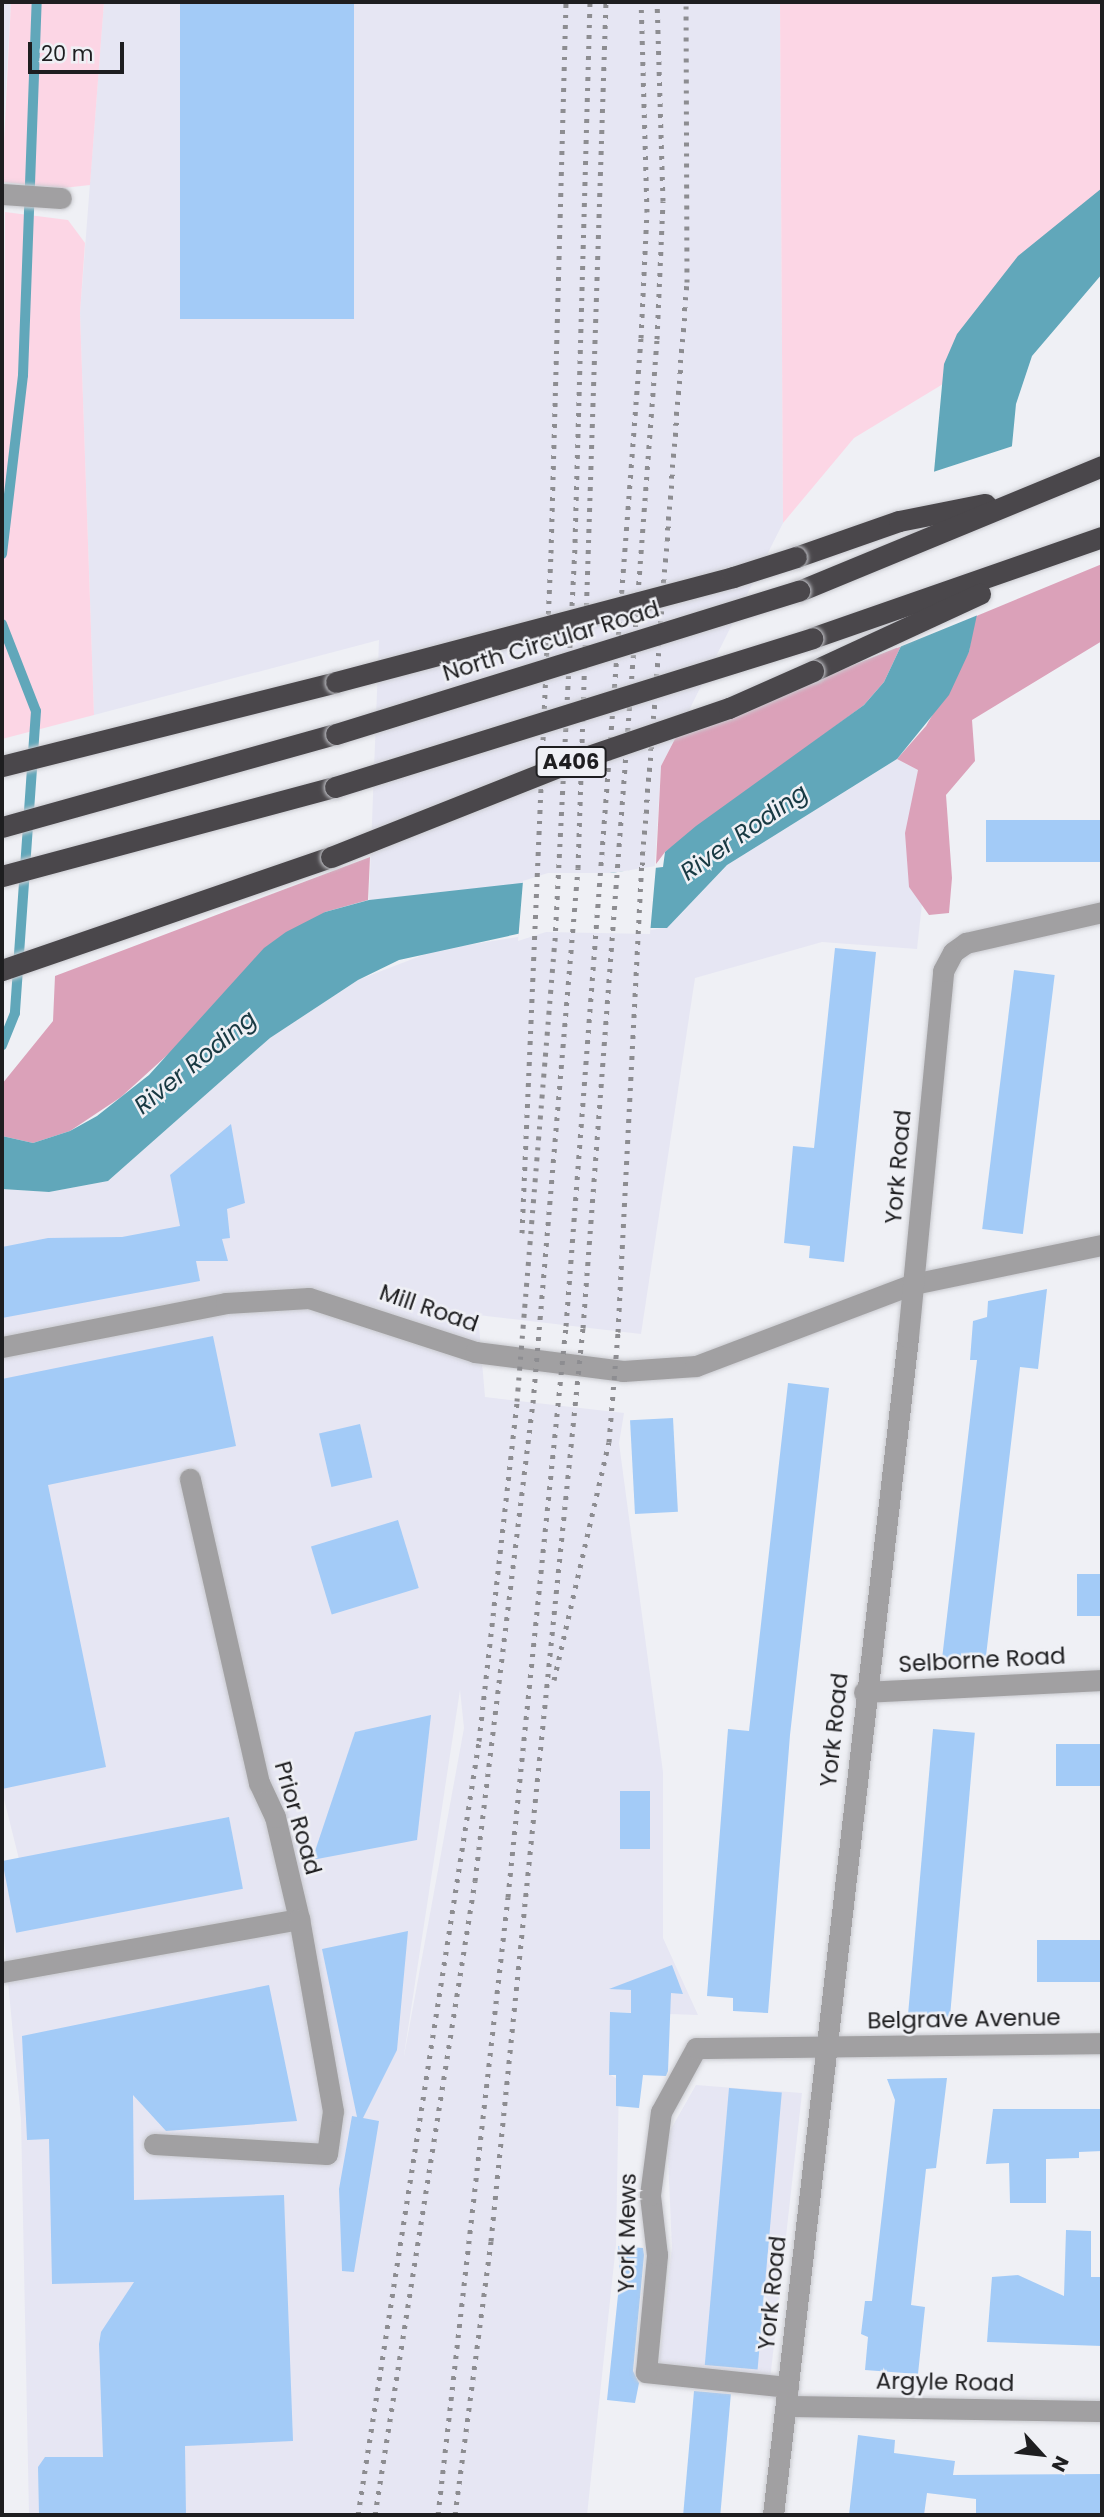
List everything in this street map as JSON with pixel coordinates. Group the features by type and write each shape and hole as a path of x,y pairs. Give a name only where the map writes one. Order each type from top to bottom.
{"highway":[{"name":"North Circular Road","path":"2,827 336,734 799,592 1102,466"},
{"path":"2,766 425,660 733,577 900,522 1032,494"},
{"name":"A406","path":"2,970 331,857 571,762 729,708 871,646 1102,537"},
{"name":"A406","path":"2,876 335,787 1057,556"}],"street":[{"path":"2,194 61,198"},
{"name":"York Road","path":"773,2515 864,1692 913,1284 943,971 953,952 966,943 1102,912"},
{"name":"Mill Road","path":"2,1347 226,1303 309,1298 475,1352 623,1371 695,1366 728,1356 913,1284 1102,1245"},
{"name":"Prior Road","path":"154,2144 327,2154 333,2111 299,1919 275,1817 258,1783 190,1479"},
{"name":"Selborne Road","path":"864,1692 1102,1680"},
{"path":"2,1972 299,1919"},
{"name":"Belgrave Avenue","path":"826,2047 1102,2043"},
{"name":"York Mews","path":"787,2397 646,2372 657,2255 650,2195 661,2112 696,2048 826,2047"},
{"name":"Argyle Road","path":"787,2397 1102,2411"}],"shaded area":[{"path":"2,2 11,2 2,153"},
{"path":"11,2 104,2 90,185 63,188 2,182"},
{"path":"104,2 780,2 783,523 661,766 651,930 667,927 727,865 897,759 918,770 909,887 922,904 917,949 822,942 695,978 641,1334 478,1315 485,1397 624,1413 619,1443 663,1772 663,1938 698,2015 611,2012 609,2074 619,2080 616,2245 587,2515 29,2515 21,2119 2,1918 2,1871 19,1859 2,1791 2,1189 49,1192 108,1181 270,1038 358,980 436,950 518,937 522,885 369,900 379,640 94,715 80,313","holes":["460,1690 464,1728 404,2056"]},
{"path":"780,2 1102,2 1102,274 1070,307 854,438 783,523"},
{"path":"5,212 68,220 85,243 80,313 94,715 2,739"},
{"path":"1102,564 1102,641 972,720 975,761 946,795 952,878 949,913 929,915 909,887 905,833 918,770 897,759 926,726 969,652 974,617"},
{"path":"901,646 884,682 864,705 665,852 656,864 661,766 677,735"},
{"path":"370,857 368,900 325,912 121,1097 70,1131 33,1143 2,1136 2,1084 53,1021 55,976"},
{"path":"696,2085 802,2093 770,2380 659,2363 672,2247 667,2136"}],"water":[{"name":"River Roding","path":"1102,188 1102,274 1032,356 1016,404 1011,456 969,652 949,695 897,759 727,865 667,928 545,928 399,960 358,980 270,1038 108,1181 49,1192 2,1189 2,1136 33,1143 70,1131 97,1116 149,1075 264,948 286,932 325,912 369,900 663,867 665,852 696,826 864,705 884,682 901,646 930,515 944,364 957,334 1018,256"}],"pier":[{"path":"1016,445 978,615 897,648 927,515 930,473"},
{"path":"656,866 650,934 546,932 518,941 523,881 548,873 611,873"}],"building":[{"path":"180,2 354,2 354,319 180,319"},
{"path":"986,820 1102,820 1102,862 986,862"},
{"path":"835,948 876,952 844,1262 809,1258 810,1246 784,1243 793,1146 814,1148"},
{"path":"1014,970 1055,975 1023,1234 982,1229"},
{"path":"231,1124 245,1203 227,1209 230,1238 222,1239 228,1261 196,1261 200,1281 2,1318 2,1247 48,1238 122,1237 180,1226 170,1175"},
{"path":"1047,1289 1038,1369 1020,1367 986,1656 942,1659 977,1360 970,1360 973,1321 987,1317 988,1301"},
{"path":"213,1336 236,1446 48,1485 106,1767 2,1789 2,1379"},
{"path":"788,1383 829,1388 790,1735 768,2013 733,2011 733,1998 707,1996 728,1729 749,1731"},
{"path":"673,1418 678,1512 635,1514 630,1420"},
{"path":"360,1424 372,1478 331,1487 319,1433"},
{"path":"398,1520 419,1588 332,1615 311,1547"},
{"path":"1077,1574 1102,1574 1102,1616 1077,1616"},
{"path":"431,1715 417,1840 312,1860 355,1732"},
{"path":"933,1729 975,1733 950,2021 908,2017"},
{"path":"1056,1744 1102,1744 1102,1786 1056,1786"},
{"path":"620,1791 650,1791 650,1849 620,1849"},
{"path":"229,1817 243,1889 16,1933 2,1861"},
{"path":"408,1931 397,2050 363,2118 379,2121 354,2272 342,2271 339,2189 352,2116 357,2117 322,1949"},
{"path":"1037,1940 1102,1940 1102,1982 1037,1982"},
{"path":"672,1965 683,1994 671,1993 668,2071 666,2076 643,2075 639,2108 616,2106 616,2075 609,2075 610,2012 631,2013 631,1990 609,1989"},
{"path":"269,1985 297,2121 166,2131 133,2095 134,2200 284,2195 293,2441 185,2446 186,2515 39,2515 38,2467 45,2457 103,2457 99,2344 101,2332 134,2282 52,2284 49,2139 27,2140 22,2036"},
{"path":"947,2078 936,2168 926,2169 911,2305 925,2307 918,2374 865,2370 868,2337 861,2334 865,2301 872,2301 895,2100 887,2079"},
{"path":"729,2088 782,2093 758,2370 705,2365"},
{"path":"993,2109 1102,2109 1102,2151 1079,2152 1079,2158 1046,2159 1046,2203 1010,2203 1009,2163 986,2164"},
{"path":"1066,2230 1091,2231 1091,2277 1102,2277 1102,2346 987,2342 992,2277 1018,2275 1064,2296"},
{"path":"618,2246 643,2248 644,2255 633,2371 639,2383 635,2403 607,2400 620,2276"},
{"path":"694,2391 731,2394 720,2515 683,2515"},
{"path":"858,2435 895,2440 894,2453 955,2461 953,2475 1102,2474 1102,2513 976,2515 976,2499 927,2493 924,2515 849,2515"}],"waterway":[{"path":"2,554 23,375 37,2"},
{"path":"2,624 36,711 15,1013 2,1045"}],"railway":[{"path":"522,1233 551,553 566,2"},
{"path":"358,2515 479,1741 517,1401 555,941 575,542 590,2"},
{"path":"375,2515 475,1881 533,1403 578,868 606,2"},
{"path":"438,2515 508,1897 566,1326 641,338 647,212 641,2"},
{"path":"455,2515 491,2241 583,1328 657,339 663,201 657,2"},
{"path":"554,1680 609,1442 618,1332 642,865 687,282 686,2"}]}
